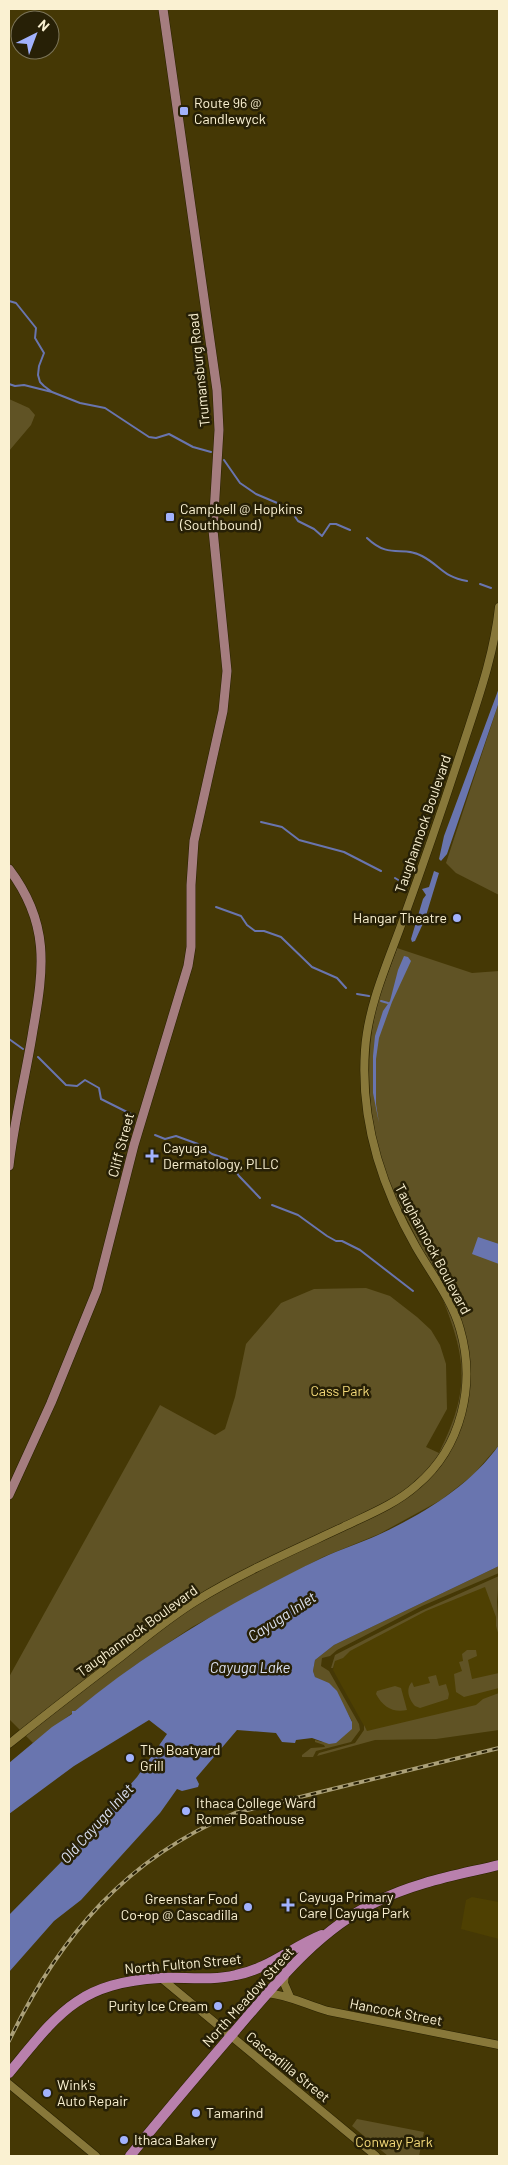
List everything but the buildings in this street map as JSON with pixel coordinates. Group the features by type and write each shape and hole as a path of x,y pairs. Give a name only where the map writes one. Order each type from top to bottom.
{"highway":[{"name":"North Meadow Street","path":"130,2156 267,1993 325,1934 374,1902 392,1894 439,1879 499,1865"},
{"name":"North Fulton Street","path":"9,2073 56,2018 80,1998 113,1984 162,1978 217,1978 251,1972 263,1968 306,1942 325,1934"}],"main road":[{"name":"Trumansburg Road","path":"163,9 202,279 219,415 213,530 227,671 223,711 205,788"},
{"name":"Taughannock Boulevard","path":"9,1744 196,1601 405,1495 432,1471 455,1432 463,1408 466,1388 463,1339 450,1305 398,1213 380,1171 372,1143 366,1107 365,1056 372,1010 425,859 489,665 499,607"},
{"name":"Cliff Street","path":"9,1495 91,1308 103,1272 134,1145 185,978 190,947 193,849 205,788"},
{"path":"9,870 24,892 33,913 39,935 42,967 29,1055 9,1166"},
{"path":"284,1974 284,1983 290,1996"},
{"name":"Cascadilla Street","path":"162,1978 376,2156"},
{"name":"Hancock Street","path":"267,1993 290,1996 312,2007 328,2011 499,2045"},
{"path":"9,2084 96,2156"}],"shaded area":[{"path":"488,1583 499,1622 499,1701 368,1733 333,1670 336,1657 425,1610"},
{"path":"472,1897 499,1902 499,1939 461,1929 466,1900"}],"green space":[{"path":"9,399 29,408 35,415 31,425 9,451"},
{"path":"499,702 499,895 456,873 446,863"},
{"name":"Cass Park","path":"397,948 472,973 499,971 499,1445 473,1475 441,1500 379,1534 323,1557 192,1627 134,1666 33,1743 9,1719 9,1677 160,1405 215,1435 225,1429 235,1397 246,1344 281,1303 314,1289 366,1288 390,1296 431,1330 440,1345 446,1364 447,1409 426,1447 439,1453 450,1430 461,1390 462,1371 460,1353 439,1290 417,1238 392,1191 386,1175 378,1146 371,1106 369,1066 373,1025 379,998"},
{"path":"499,1566 499,1573 422,1606 337,1650 330,1656 322,1658 321,1666 329,1671 359,1724 360,1730 351,1742 316,1751 313,1757 302,1757 311,1748 325,1747 315,1742 315,1740 322,1742 352,1721 333,1687 315,1677 313,1671 315,1660 334,1645"},
{"path":"499,1576 497,1602 499,1636 496,1617 485,1587 426,1611 350,1651 343,1658 335,1661 333,1668 331,1668 335,1655 421,1611"},
{"path":"467,1650 476,1650 477,1656 468,1660 472,1679 499,1673 499,1688 464,1697 456,1692 454,1674 462,1671 459,1662 463,1661 462,1654"},
{"path":"436,1675 439,1686 446,1684 449,1694 448,1699 420,1708 415,1706 409,1694 412,1682 414,1687 430,1683 428,1677"},
{"path":"395,1686 401,1688 407,1710 397,1711 385,1706 376,1694 377,1691"},
{"path":"499,1693 499,1730 436,1739 375,1740 317,1756 319,1753 355,1743 364,1730 364,1725 367,1731 476,1705 483,1699"},
{"name":"Conway Park","path":"357,2119 424,2132 419,2156 388,2156 352,2126"}],"water":[{"path":"499,688 499,702 447,854 441,861 439,859 444,836"},
{"path":"434,871 439,873 425,919 415,941 412,942 411,939 423,899 426,895 422,889 429,887"},
{"path":"404,956 408,957 411,961 392,1002 379,1038 376,1059 376,1104 379,1123 373,1093 375,1036 383,1011 390,1001 398,970"},
{"path":"478,1237 499,1244 499,1264 472,1254"},
{"name":"Cayuga Lake","path":"499,1445 499,1566 334,1645 315,1660 313,1671 315,1677 329,1683 337,1691 352,1722 352,1729 336,1743 329,1744 312,1738 296,1740 295,1743 282,1742 276,1733 237,1730 196,1778 199,1784 198,1787 182,1791 177,1789 160,1813 81,1900 54,1921 9,1972 9,1915 70,1853 137,1777 167,1734 149,1720 74,1766 9,1814 9,1763 52,1727 72,1714 72,1711 75,1711 163,1646 194,1627 289,1574 378,1535 412,1518 444,1498 474,1473"}],"waterway":[{"path":"9,301 16,303 36,328 35,338 44,353 38,375 40,382 52,392 80,403 105,408 149,437 156,438 169,434 193,447 211,452"},
{"path":"9,384 15,386 24,385 52,392"},
{"path":"224,460 240,483 256,494 289,508 298,521 314,529 322,536 330,524 336,524 350,530"},
{"path":"367,538 382,549 415,553 422,556 447,574 467,581"},
{"path":"480,584 491,588"},
{"path":"261,822 282,827 299,840 344,852 381,871"},
{"path":"395,878 408,886"},
{"path":"216,907 241,916 247,925 255,931 264,931 281,937 312,967 337,978 346,988"},
{"path":"357,994 369,996"},
{"path":"381,1001 388,1003"},
{"path":"9,1039 23,1049"},
{"path":"38,1057 66,1085 77,1086 85,1080 99,1088 101,1099 135,1116"},
{"path":"155,1135 165,1139 176,1136 198,1144 212,1154 227,1159 239,1176 260,1198"},
{"path":"272,1205 298,1215 327,1236 360,1250 413,1291"}],"railway":[{"path":"9,2041 50,1968 74,1935 100,1905 129,1877 161,1853 196,1831 235,1813 499,1748"}],"place":[{"name":"Route 96 @ Candlewyck","path":"184,111"},
{"name":"Campbell @ Hopkins (Southbound)","path":"170,517"},
{"name":"Hangar Theatre","path":"457,918"},
{"name":"Cayuga Dermatology, PLLC","path":"152,1156"},
{"name":"The Boatyard Grill","path":"130,1758"},
{"name":"Ithaca College Ward Romer Boathouse","path":"186,1811"},
{"name":"Cayuga Primary Care | Cayuga Park","path":"288,1905"},
{"name":"Greenstar Food Co+op @ Cascadilla","path":"248,1907"},
{"name":"Purity Ice Cream","path":"218,2006"},
{"name":"Wink's Auto Repair","path":"47,2093"},
{"name":"Tamarind","path":"196,2113"},
{"name":"Ithaca Bakery","path":"124,2140"}],"water label":[{"name":"Cayuga Inlet","path":"282,1617"},
{"name":"Old Cayuga Inlet","path":"97,1824"}]}
